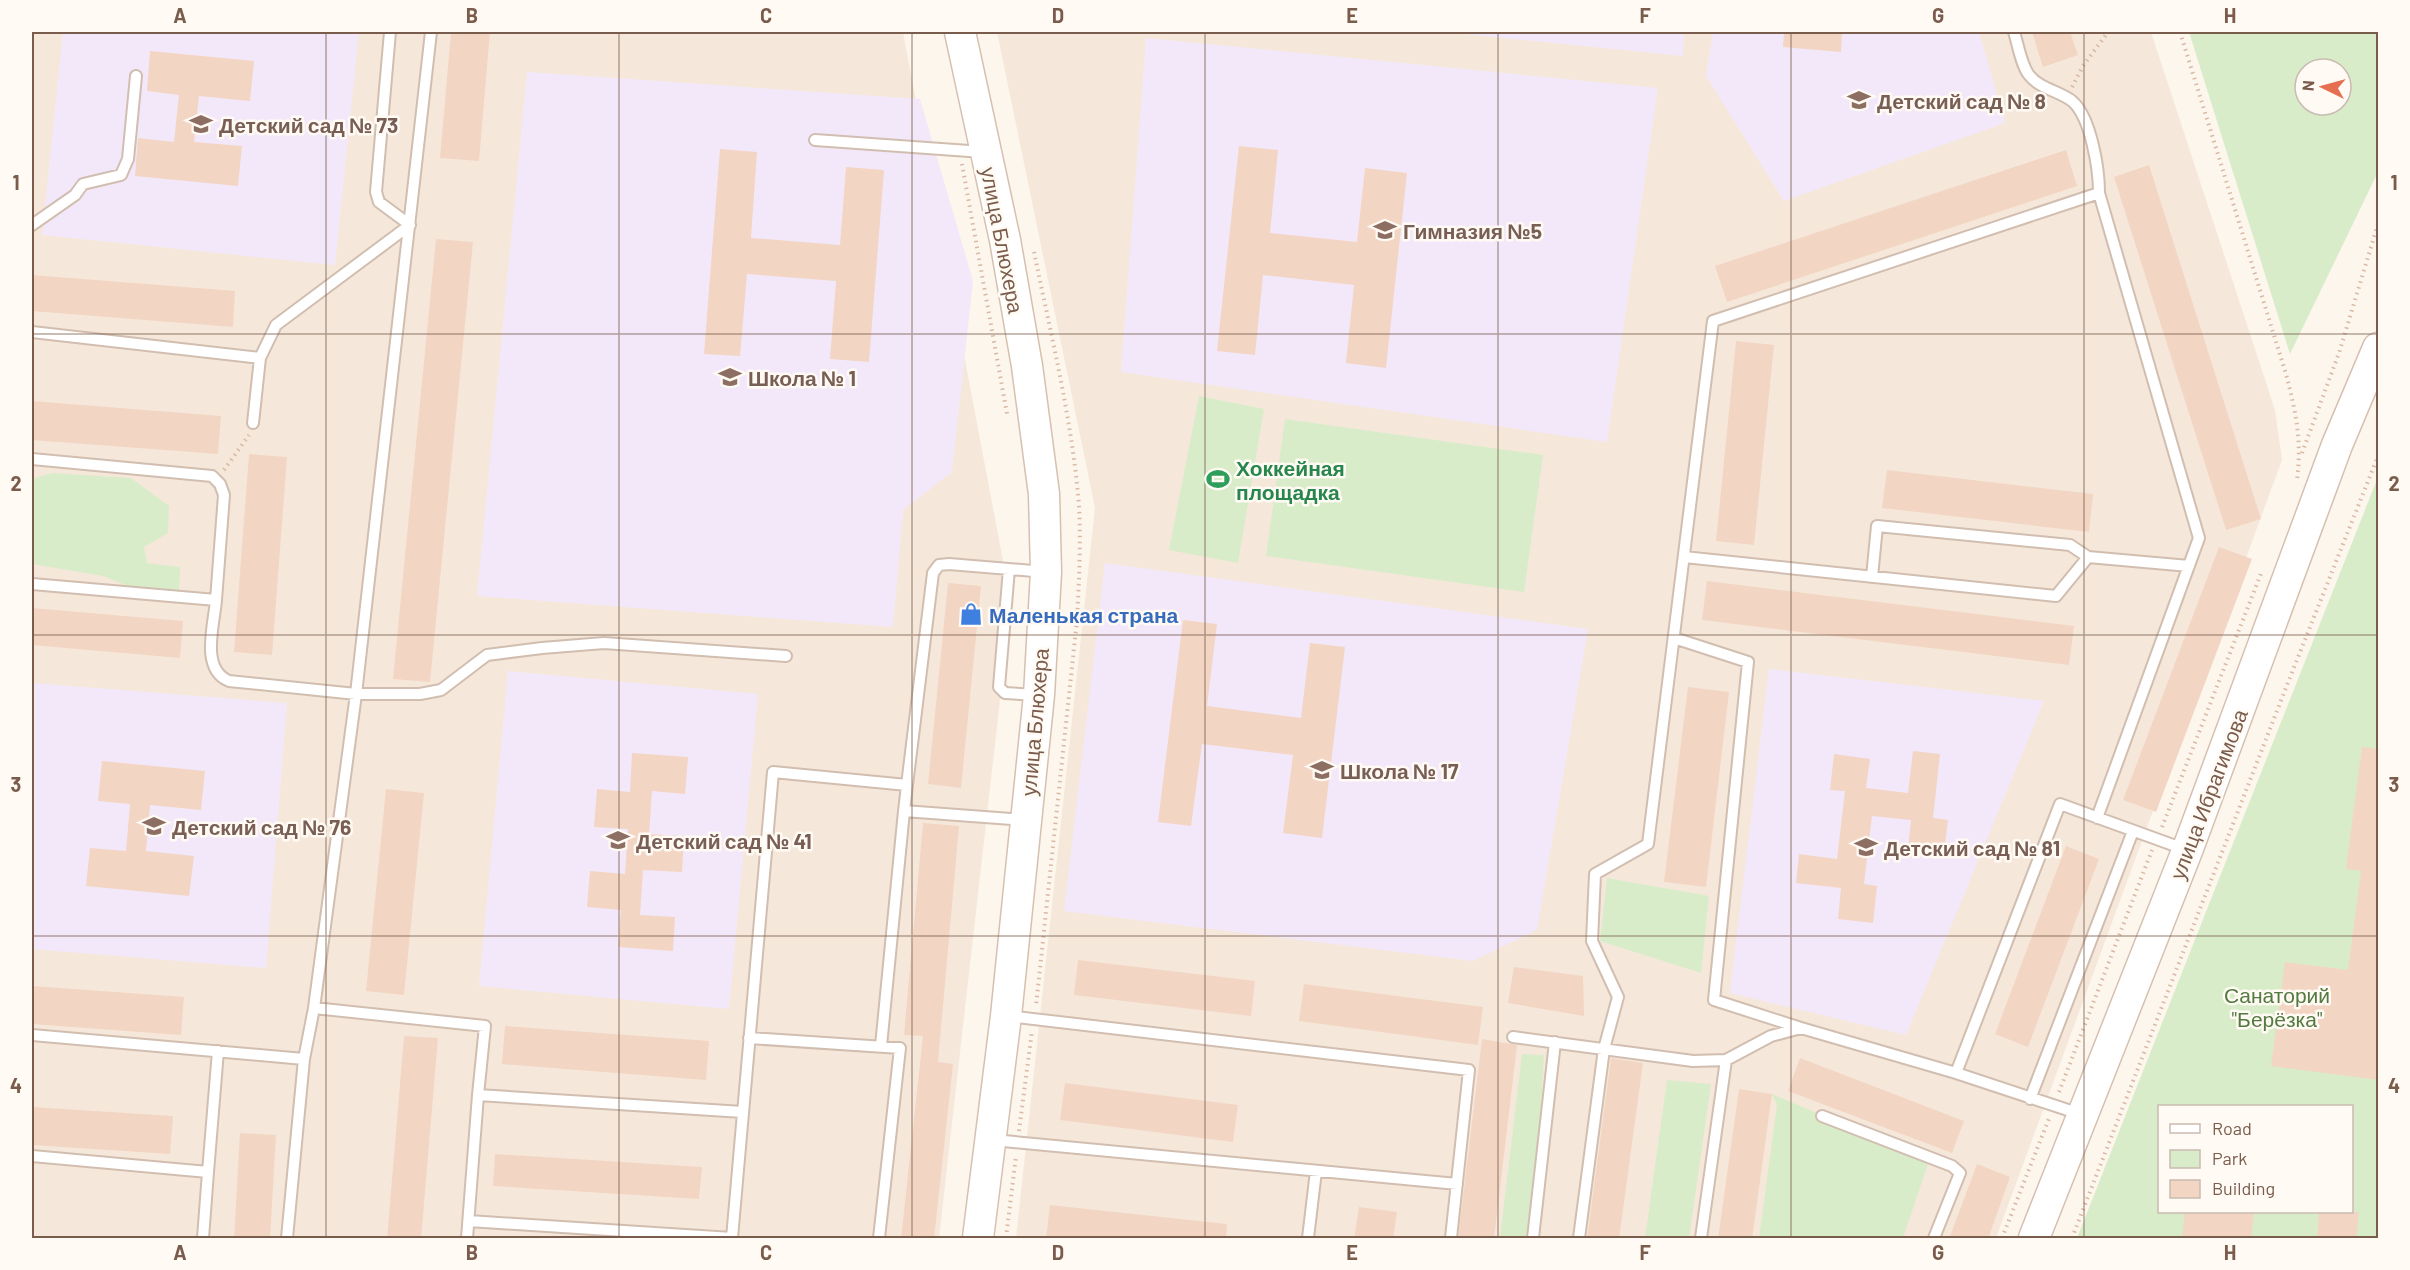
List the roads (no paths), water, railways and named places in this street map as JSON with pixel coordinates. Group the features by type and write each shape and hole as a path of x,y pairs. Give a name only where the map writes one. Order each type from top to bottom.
{"street":[{"name":"улица Блюхера","path":"960,32 1005,240 1029,378 1044,494 1046,572 1038,696 1006,1016 978,1239"},
{"name":"улица Ибрагимова","path":"2034,1239 2187,851 2337,445 2379,348"}],"lane":[{"path":"390,32 376,192 380,202 410,225"},
{"path":"287,1239 304,1059 314,1008 356,694 431,32"},
{"path":"2014,32 2028,74 2039,84 2073,102 2085,121 2099,169 2098,193 2199,538 2097,818"},
{"path":"32,225 75,195 83,184 122,175 128,159 136,76"},
{"path":"815,140 986,153"},
{"path":"1579,1239 1604,1049 1618,997 1592,941 1595,874 1648,844 1713,321 2098,193"},
{"path":"253,423 260,358 276,325 410,225"},
{"path":"32,332 260,358"},
{"path":"32,459 203,474 216,480 224,495 212,666 218,677 229,681 356,694 420,694 441,690 487,655 542,648 604,643 786,656"},
{"path":"1872,577 1877,526 2070,545 2088,557 2189,566"},
{"path":"1684,556 2056,596 2088,557"},
{"path":"881,1046 904,811 933,573 939,566 949,564 1046,572"},
{"path":"1009,568 999,687 1005,693 1038,696"},
{"path":"32,584 216,600"},
{"path":"1674,638 1748,662 1714,1000 1956,1073 2083,1115"},
{"path":"469,1221 732,1238 773,772 907,784"},
{"path":"1956,1073 2060,804 2187,851"},
{"path":"904,811 1024,820"},
{"path":"2030,1099 2133,831"},
{"path":"314,1008 485,1026 467,1239"},
{"path":"1006,1016 1469,1070 1451,1239"},
{"path":"1513,1036 1693,1061 1726,1059 1771,1036 1801,1028"},
{"path":"32,1035 304,1059"},
{"path":"749,1038 900,1048 879,1239"},
{"path":"1533,1239 1555,1042"},
{"path":"203,1239 218,1051"},
{"path":"1701,1239 1726,1059"},
{"path":"478,1095 743,1112"},
{"path":"1822,1116 1952,1166 1960,1173 1934,1239"},
{"path":"990,1140 1457,1184"},
{"path":"32,1156 208,1172"},
{"path":"1308,1239 1316,1171"}],"place":[{"name":"Детский сад № 8","path":"1859,100"},
{"name":"Детский сад № 73","path":"201,124"},
{"name":"Гимназия №5","path":"1385,230"},
{"name":"Школа № 1","path":"730,377"},
{"name":"Хоккейная площадка","path":"1218,479"},
{"name":"Маленькая страна","path":"971,614"},
{"name":"Школа № 17","path":"1322,770"},
{"name":"Детский сад № 76","path":"154,826"},
{"name":"Детский сад № 41","path":"618,840"},
{"name":"Детский сад № 81","path":"1866,847"}],"park label":[{"name":"Санаторий \"Берёзка\"","path":"2277,1006"}]}
